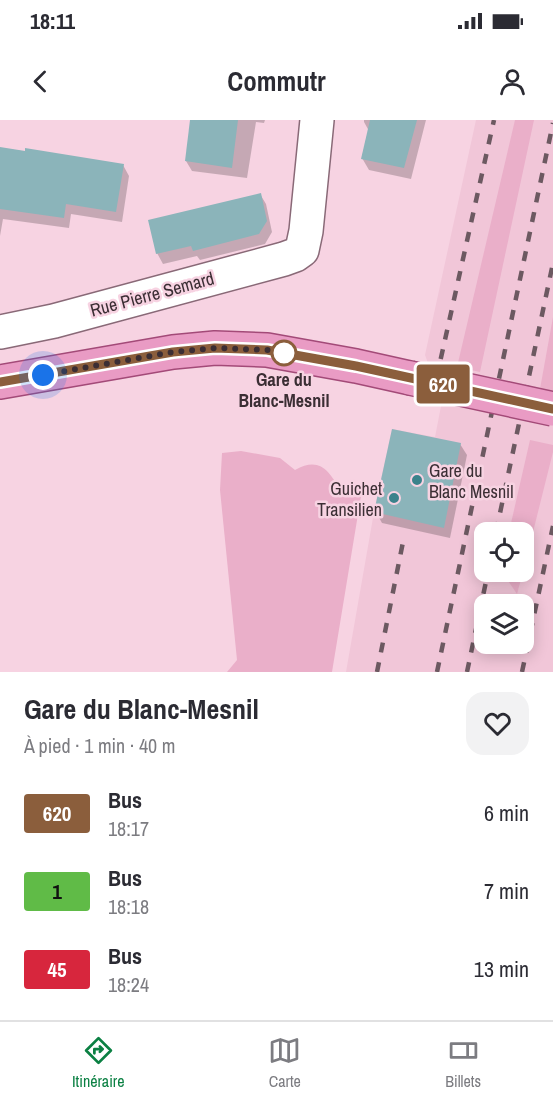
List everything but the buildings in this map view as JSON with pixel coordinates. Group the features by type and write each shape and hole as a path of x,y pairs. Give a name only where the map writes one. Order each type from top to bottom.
{"main road":[{"path":"0,382 173,352 215,348 267,350 356,366 553,409"}],"street":[{"name":"Rue Pierre Semard","path":"0,332 54,321 295,255 302,250 306,231 317,120"}],"shaded area":[{"path":"476,120 553,120 553,672 346,672 374,512 392,429 435,437 442,401 425,355"},
{"path":"515,120 534,120 480,372 457,367"},
{"path":"553,317 553,394 540,389"},
{"path":"530,440 553,445 534,528 534,522 511,522"},
{"path":"241,451 280,458 295,470 304,466 317,465 328,472 341,491 361,496 332,672 227,672 237,660 220,490 222,453"},
{"path":"509,582 520,582 517,594"}],"railway":[{"path":"432,398 494,120"},
{"path":"437,672 553,123"},
{"path":"498,522 553,263"},
{"path":"522,672 553,526"},
{"path":"377,672 404,537"},
{"path":"467,672 486,582"}],"bus line":[{"name":"620","path":"0,382 173,352 215,348 267,350 356,366 553,409"}],"place":[{"name":"Gare du Blanc-Mesnil","path":"284,353"},
{"name":"Gare du Blanc Mesnil","path":"417,480"},
{"name":"Guichet Transilien","path":"394,498"}],"route":[{"path":"43,375 173,352 215,348 267,350 289,354 284,353"}]}
